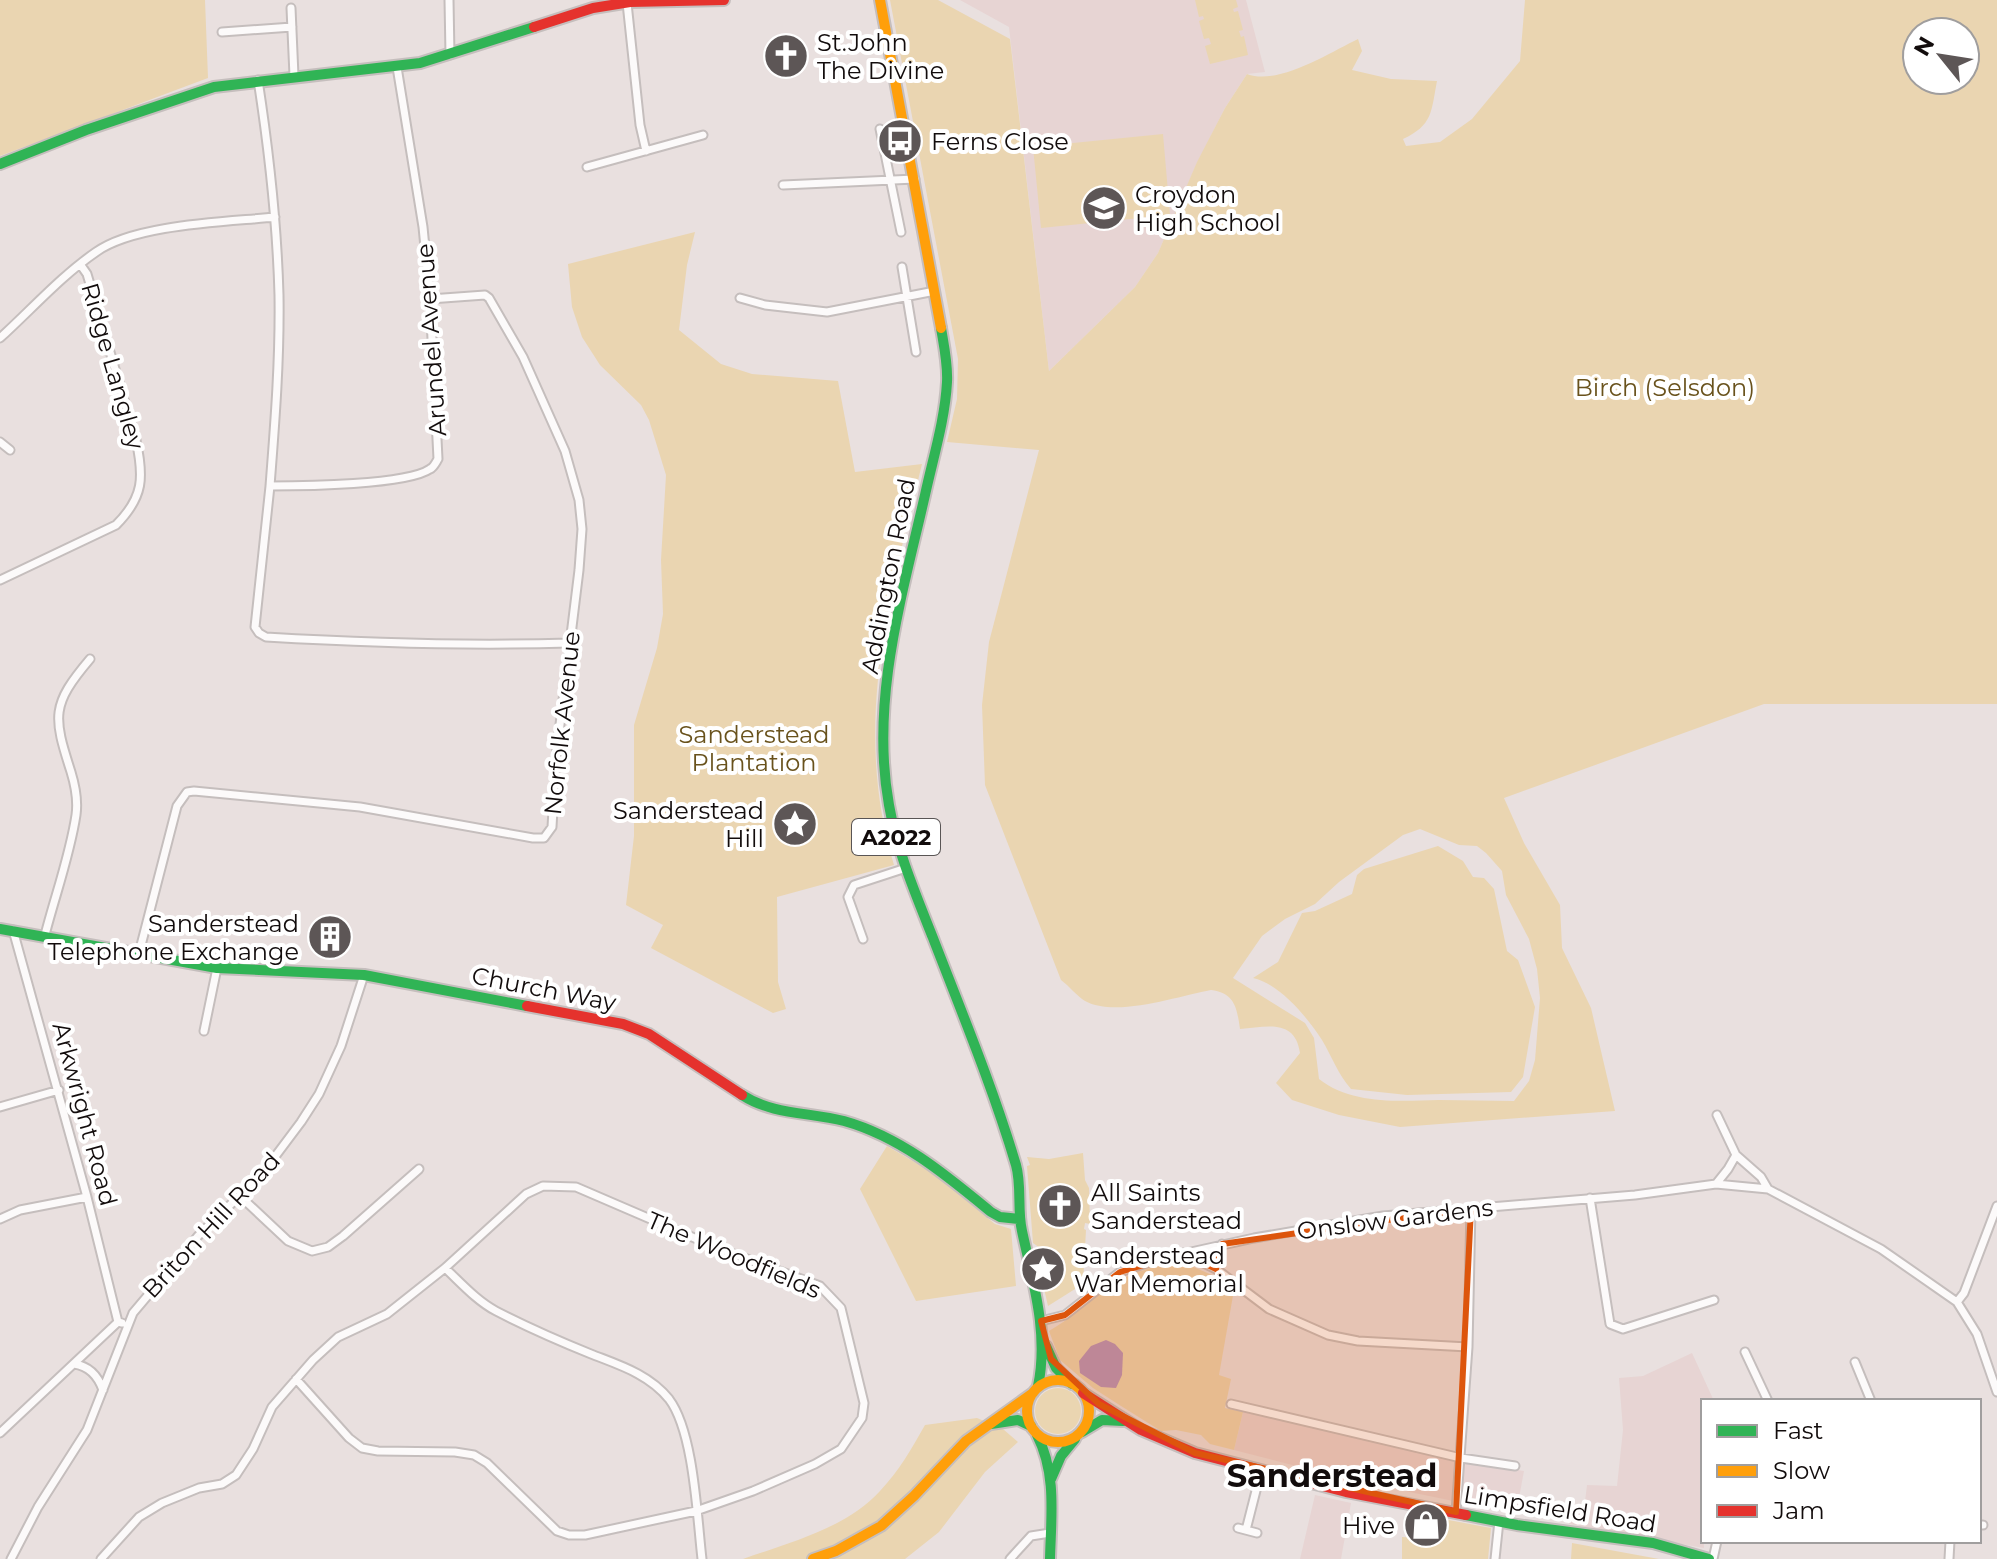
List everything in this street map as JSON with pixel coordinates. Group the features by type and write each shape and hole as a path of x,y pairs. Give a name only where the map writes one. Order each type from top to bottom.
{"main road":[{"path":"0,164 189,94 258,80 397,67 450,55 593,8 627,3 724,0"},
{"name":"Addington Road","path":"880,0 935,291 947,383 937,441 901,594 884,704 889,806 906,868 1004,1126 1017,1169 1019,1219 1042,1334"},
{"path":"0,929 13,930"},
{"name":"Church Way","path":"13,930 217,968 364,975 623,1024 649,1034 756,1104 773,1110 844,1121 889,1138 934,1165 991,1212 1000,1217 1019,1219"},
{"name":"A2022","path":"1035,1389 1043,1363 1042,1334"},
{"name":"A2022","path":"1042,1334 1053,1364 1080,1390"},
{"path":"813,1559 836,1551 881,1526 966,1441 1035,1389 1056,1382 1080,1390 1090,1411 1086,1427 1061,1456 1050,1479"},
{"path":"1035,1389 1027,1411 1032,1428 1047,1454 1050,1559"},
{"name":"Limpsfield Road","path":"1080,1390 1129,1422 1195,1453 1261,1471 1346,1492 1499,1521 1577,1535 1653,1543 1704,1558"},
{"path":"987,1424 1018,1420 1056,1441 1066,1442 1106,1419 1129,1422"}],"street":[{"path":"449,0 450,55"},
{"path":"627,3 640,125 646,151"},
{"path":"291,8 294,76"},
{"path":"222,32 292,27"},
{"name":"Arundel Avenue","path":"270,486 398,478 421,473 435,464 438,448 430,299 423,227 397,67"},
{"path":"258,80 275,217 279,295 270,486 254,620 259,633 266,637 424,645 569,643"},
{"path":"880,129 901,232"},
{"path":"587,167 703,135"},
{"path":"783,185 915,179"},
{"name":"Ridge Langley","path":"0,338 80,264 98,250 119,240 170,228 275,217"},
{"name":"Ridge Langley","path":"0,580 116,525 128,512 140,485 142,467 136,440 87,274 80,264"},
{"path":"902,267 916,352"},
{"path":"740,298 765,305 827,312 935,291"},
{"name":"Norfolk Avenue","path":"139,953 177,806 187,792 360,807 544,838 552,827 556,757 582,529 579,500 565,451 523,357 489,298 485,295 430,299"},
{"path":"0,442 10,450"},
{"path":"45,935 77,813 73,779 58,731 59,708 69,684 90,659"},
{"path":"863,939 848,897 850,890 854,885 906,868"},
{"name":"Arkwright Road","path":"13,930 59,1090 118,1322"},
{"path":"204,1031 217,968"},
{"name":"Briton Hill Road","path":"11,1559 38,1507 87,1430 128,1325 142,1299 282,1149 319,1094 341,1046 364,975"},
{"path":"0,1107 59,1090"},
{"path":"1717,1115 1736,1155 1761,1177 1768,1189 1881,1249 1957,1302 1977,1334 1997,1392"},
{"path":"1716,1184 1736,1155"},
{"path":"240,1196 288,1241 312,1251 328,1247 343,1236 419,1169"},
{"name":"Onslow Gardens","path":"1041,1321 1065,1315 1120,1272 1222,1244 1383,1216 1635,1195 1716,1184 1768,1189"},
{"name":"The Woodfields","path":"445,1268 526,1194 543,1186 560,1185 576,1187 720,1249 807,1279 831,1295 841,1308 864,1403 862,1418 855,1431 841,1449 815,1464 696,1511"},
{"path":"0,1219 20,1210 87,1197"},
{"path":"1590,1198 1610,1324 1623,1329 1714,1300"},
{"path":"1957,1302 1964,1293 1997,1206"},
{"path":"1456,1512 1468,1347 1471,1208"},
{"path":"1216,1269 1222,1244"},
{"path":"1183,1253 1216,1269 1269,1309 1328,1335 1358,1341 1468,1347"},
{"path":"101,1559 139,1517 162,1503 199,1488 222,1484 236,1475 253,1449 272,1407 338,1337 387,1314 445,1268 493,1310 594,1355 622,1364 653,1383 670,1400 682,1426 702,1559"},
{"path":"0,1433 118,1322 128,1325"},
{"path":"1745,1352 1767,1399"},
{"path":"1855,1362 1870,1399"},
{"path":"74,1364 88,1369 100,1381 103,1390"},
{"path":"296,1379 343,1432 362,1448 474,1455 487,1463 546,1523 569,1535 585,1535 696,1511"},
{"path":"1231,1404 1461,1458 1515,1466"},
{"path":"1257,1533 1242,1529 1261,1471"},
{"path":"1495,1559 1499,1521"},
{"path":"1010,1559 1031,1536 1050,1533"}],"highlighted area":[{"path":"1471,1208 1456,1512 1195,1453 1099,1404 1051,1359 1041,1321 1065,1315 1120,1272 1183,1253 1216,1269 1222,1244"}],"shaded area":[{"name":"Croydon High School","path":"960,0 1246,0 1265,72 1247,74 1225,108 1158,253 1135,287 1049,371 1009,27"},
{"path":"1106,1340 1123,1353 1122,1375 1116,1388 1101,1387 1080,1373 1079,1361 1091,1346"},
{"path":"1692,1353 1713,1399 1701,1399 1701,1543 1704,1543 1704,1548 1569,1524 1572,1508 1584,1509 1587,1485 1617,1486 1623,1430 1619,1378 1643,1376"},
{"path":"1243,1412 1461,1461 1524,1471 1516,1514 1342,1478 1234,1450"},
{"path":"1315,1495 1351,1503 1341,1559 1300,1559"}],"green space":[{"path":"0,0 205,0 208,78 0,156"},
{"name":"Birch (Selsdon)","path":"890,0 938,0 1010,39 1049,371 1135,287 1158,253 1197,162 1247,74 1259,77 1288,72 1358,39 1362,51 1352,70 1391,79 1437,81 1429,116 1420,128 1403,139 1406,146 1440,142 1472,119 1520,61 1525,0 1997,0 1997,704 1764,704 1504,798 1524,843 1560,905 1562,948 1591,1008 1615,1111 1400,1127 1339,1115 1292,1100 1276,1083 1300,1053 1292,1034 1286,1029 1269,1026 1240,1029 1236,1008 1225,994 1211,990 1130,1007 1098,1006 1085,1001 1061,980 985,785 982,705 989,642 1039,450 947,442 957,399 958,359","holes":["1420,829 1459,845 1477,846 1502,871 1506,895 1529,939 1540,998 1535,1060 1529,1081 1514,1101 1376,1100 1332,1087 1319,1079 1314,1038 1305,1023 1233,978 1262,936 1285,919 1315,904 1339,882 1403,835"]},
{"path":"1195,0 1236,0 1238,7 1233,9 1234,12 1238,11 1243,30 1239,31 1241,37 1244,36 1248,55 1210,64 1205,46 1211,44 1209,38 1204,39 1199,21 1204,19 1203,16 1199,17"},
{"path":"1163,134 1170,215 1041,228 1033,147"},
{"name":"Sanderstead Plantation","path":"695,232 687,265 679,330 721,364 752,374 838,381 855,472 922,464 888,614 876,713 876,763 882,813 894,865 777,897 778,982 786,1009 773,1013 651,948 663,925 626,905 634,836 634,725 657,648 663,614 661,560 666,475 649,420 641,405 600,365 582,337 572,307 568,264"},
{"path":"1438,846 1463,861 1473,877 1484,878 1494,889 1507,951 1518,960 1535,1007 1523,1077 1511,1092 1407,1095 1351,1089 1301,1012 1283,994 1253,978 1278,962 1302,913 1315,911 1352,894 1357,875 1364,869"},
{"path":"887,1146 930,1171 995,1224 1011,1229 1016,1286 916,1301 860,1189"},
{"path":"1083,1153 1085,1180 1089,1188 1090,1224 1085,1223 1084,1229 1083,1284 1048,1306 1037,1258 1040,1248 1033,1243 1027,1166 1030,1165 1027,1157 1049,1159"},
{"path":"1175,1259 1212,1275 1234,1290 1219,1375 1231,1379 1225,1408 1243,1412 1234,1450 1210,1444 1201,1435 1176,1430 1161,1431 1093,1388 1060,1360 1049,1331 1113,1284"},
{"path":"1058,1388 1074,1395 1081,1411 1074,1427 1058,1434 1042,1427 1035,1411 1042,1395"},
{"path":"977,1418 1003,1429 1018,1442 985,1472 939,1532 905,1559 743,1559 834,1525 866,1504 893,1475 925,1425"},
{"path":"1422,1515 1491,1528 1488,1559 1402,1559 1402,1537 1418,1538"},
{"path":"1572,1543 1659,1559 1571,1559"}],"traffic: fast":[{"path":"0,164 86,130 214,87 420,63 534,27"},
{"path":"941,328 947,368 946,396 891,649 883,727 884,766 892,822 902,856 987,1079 1016,1165 1021,1223 1041,1328 1038,1386"},
{"path":"0,929 217,968 364,975 527,1006"},
{"path":"742,1095 766,1106 865,1128 904,1147 991,1212 1000,1217 1019,1219"},
{"path":"1046,1346 1056,1368 1072,1384"},
{"path":"991,1424 1018,1420 1031,1426"},
{"path":"1082,1432 1102,1420 1123,1421"},
{"path":"1037,1435 1050,1480 1050,1559"},
{"path":"1051,1479 1061,1456 1075,1439"},
{"path":"1466,1515 1653,1543 1709,1559"}],"traffic: slow":[{"path":"880,0 941,328"},
{"path":"1058,1380 1080,1389 1089,1411 1080,1433 1058,1442 1036,1433 1027,1411 1036,1389 1058,1380"},
{"path":"813,1559 836,1551 881,1526 966,1441 1033,1393"}],"traffic: jam":[{"path":"534,27 593,8 630,2 724,0"},
{"path":"527,1006 623,1024 649,1034 742,1095"},
{"path":"1083,1393 1141,1430 1195,1453 1346,1492 1466,1515"}],"place":[{"name":"St.John The Divine","path":"786,56"},
{"name":"Ferns Close","path":"900,141"},
{"name":"Croydon High School","path":"1104,208"},
{"name":"Sanderstead Hill","path":"795,824"},
{"name":"Sanderstead Telephone Exchange","path":"330,937"},
{"name":"All Saints Sanderstead","path":"1060,1206"},
{"name":"Sanderstead War Memorial","path":"1043,1269"},
{"name":"Hive","path":"1426,1525"}],"district":[{"name":"Sanderstead","path":"1332,1475"}]}
